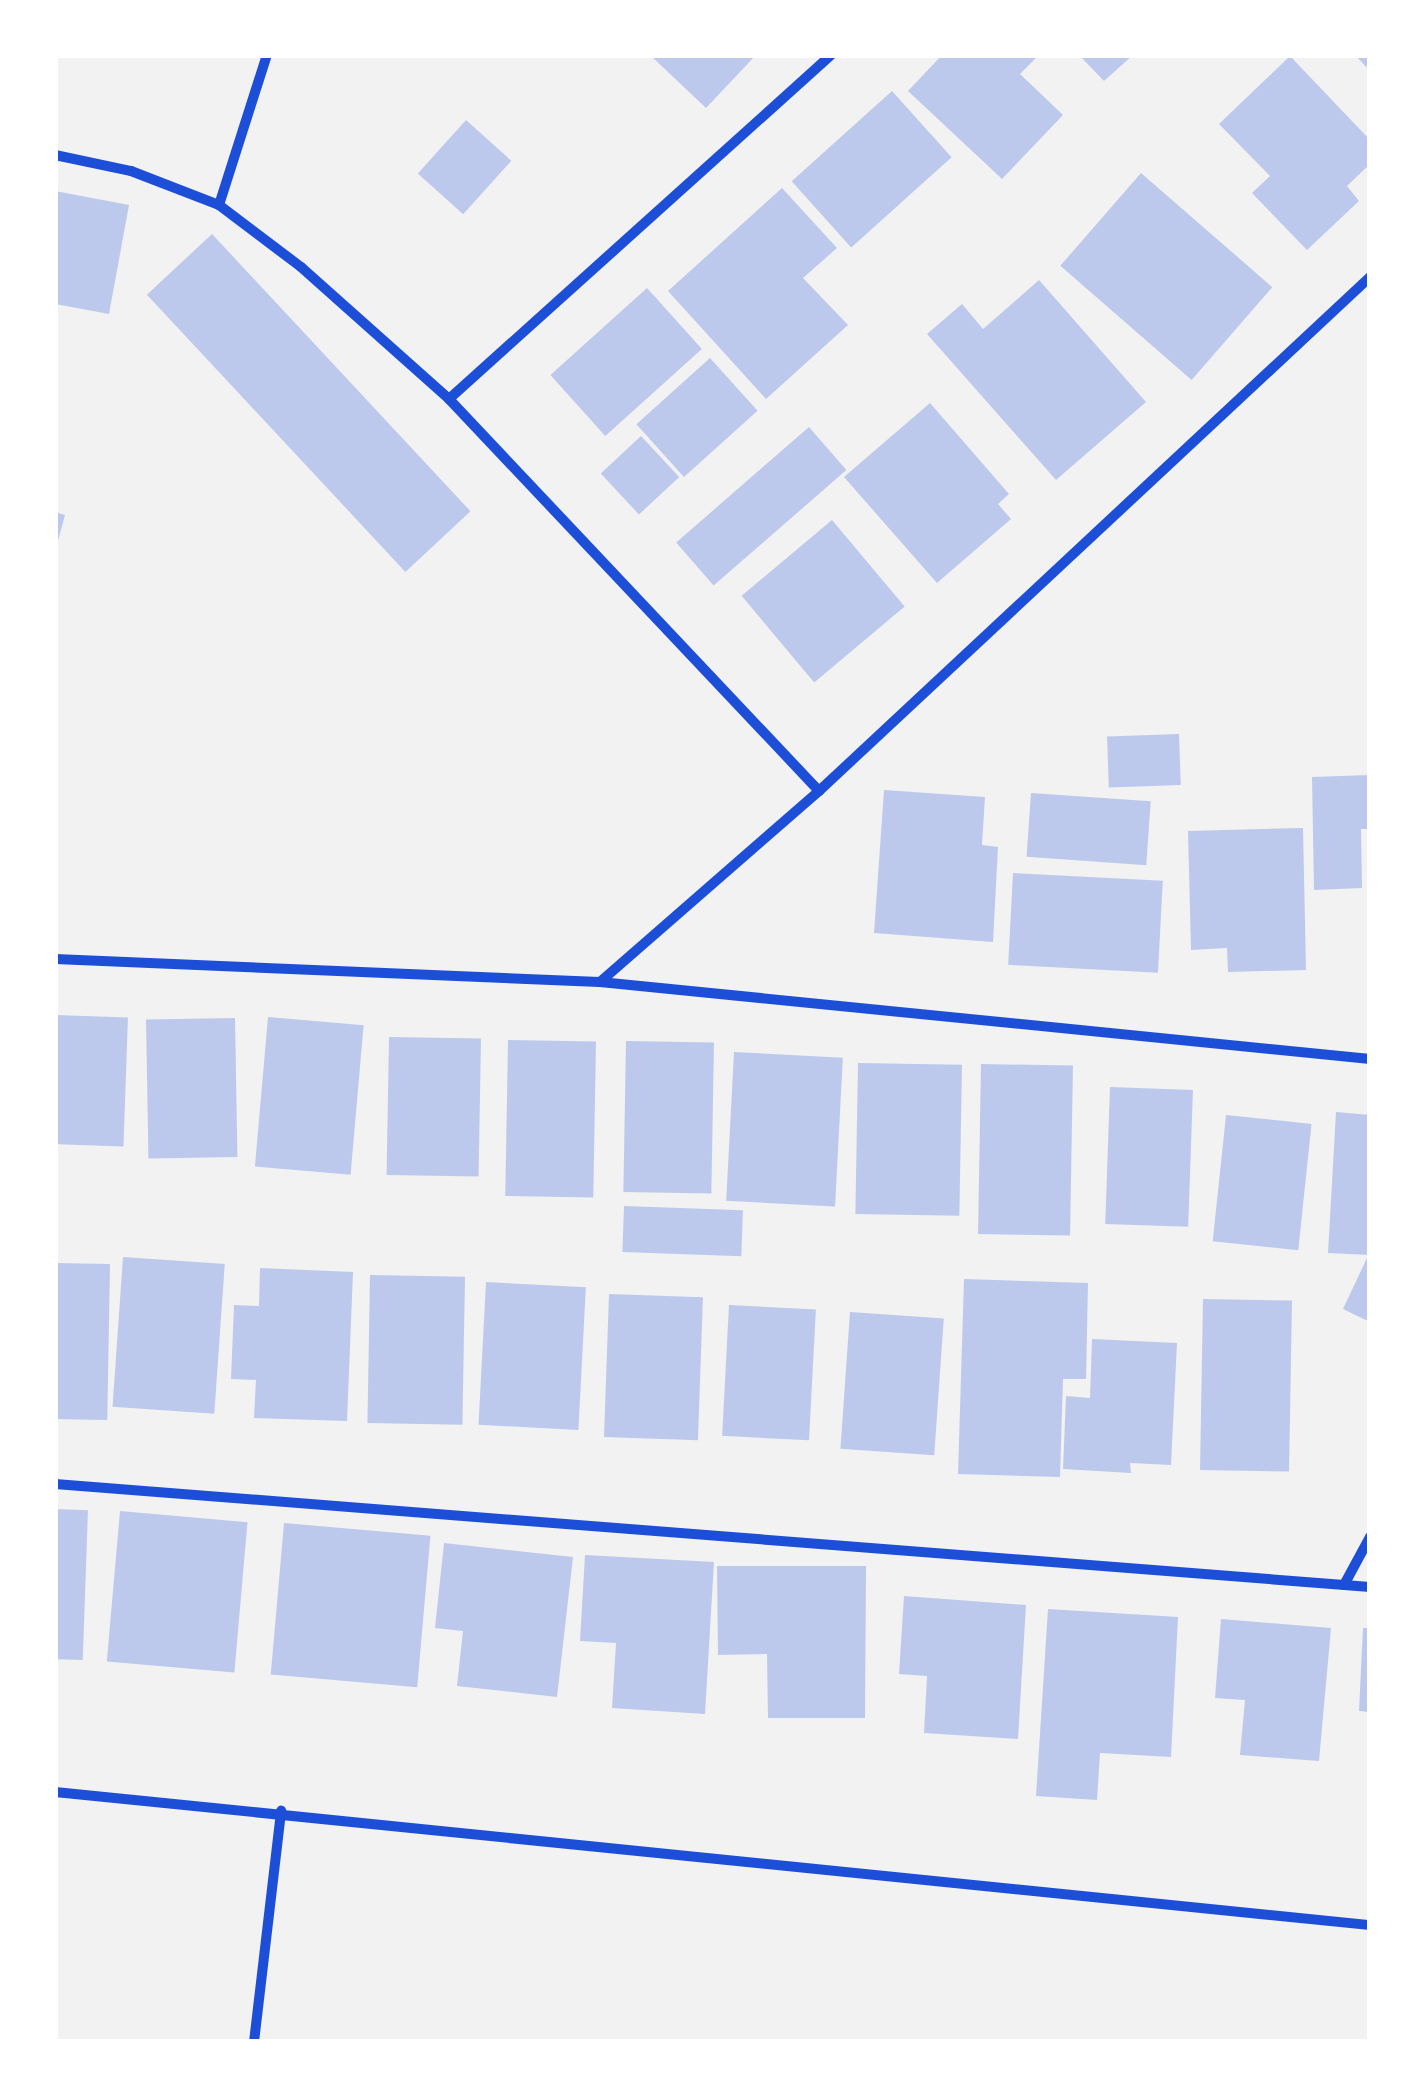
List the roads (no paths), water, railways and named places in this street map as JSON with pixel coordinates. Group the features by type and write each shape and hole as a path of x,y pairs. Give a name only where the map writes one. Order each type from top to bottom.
{"street":[{"path":"219,205 267,55"},
{"path":"449,399 831,55"},
{"path":"55,156 130,171 219,205 301,267 449,399 819,792"},
{"path":"600,982 819,792 1370,277"},
{"path":"55,959 600,982 1370,1059"},
{"path":"55,1484 1370,1588"},
{"path":"1344,1586 1370,1537"},
{"path":"55,1792 280,1811 1370,1924"},
{"path":"254,2042 280,1811"}]}
